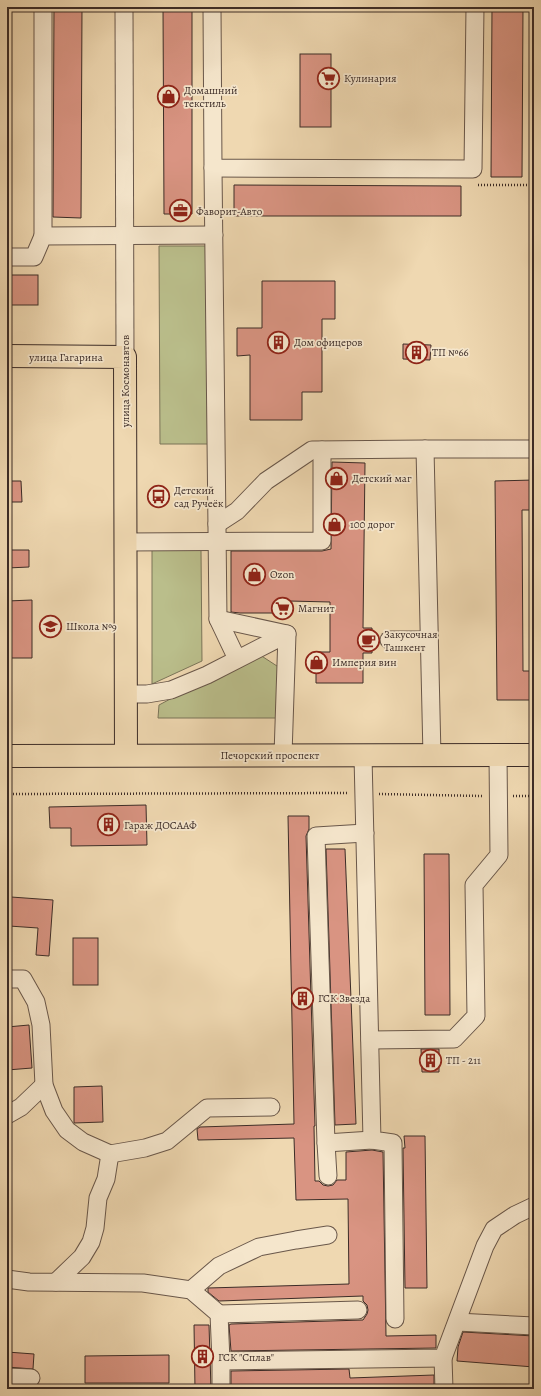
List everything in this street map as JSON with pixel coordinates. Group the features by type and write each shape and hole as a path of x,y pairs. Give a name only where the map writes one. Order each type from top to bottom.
{"main road":[{"name":"улица Гагарина","path":"7,356 126,357"},
{"name":"улица Космонавтов","path":"126,357 126,755"},
{"name":"Печорский проспект","path":"7,756 534,756"}],"street":[{"path":"7,258 34,257 43,236 43,7"},
{"name":"улица Космонавтов","path":"124,7 126,357"},
{"path":"212,7 218,620 237,659"},
{"path":"213,168 473,169 475,7"},
{"path":"43,236 214,235"},
{"path":"425,449 432,756"},
{"path":"217,524 237,512 266,481 312,450 534,450"},
{"path":"126,542 322,541 322,450"},
{"path":"218,620 287,634"},
{"path":"126,694 147,694 171,690 207,675 287,634"},
{"path":"283,755 287,634"},
{"path":"389,640 429,640"},
{"path":"363,756 372,1140"},
{"path":"370,1040 454,1039 476,1016 474,885 499,855 498,756"},
{"path":"328,1176 316,836 365,833"},
{"path":"7,979 23,979 36,1002 41,1025 44,1085 54,1111 67,1130 83,1142 110,1154 145,1148 167,1141 207,1108 271,1107"},
{"path":"7,1115 21,1107 44,1085"},
{"path":"326,1143 372,1140 393,1143 394,1320"},
{"path":"56,1282 82,1257 91,1242 95,1228 98,1198 106,1179 110,1154"},
{"path":"444,1389 443,1358 485,1246 494,1229 515,1215 534,1206"},
{"path":"191,1290 219,1266 259,1247 328,1235"},
{"path":"7,1279 29,1282 143,1283 191,1290 220,1314 358,1310"},
{"path":"220,1314 221,1389"},
{"path":"457,1322 534,1326"},
{"path":"221,1361 443,1358"},
{"path":"7,1377 32,1378"}],"path":[{"path":"473,169 473,185 534,185"},
{"path":"7,794 364,793 534,796"}],"green space":[{"path":"159,246 210,246 211,444 160,444"},
{"path":"152,549 201,550 202,661 152,684"},
{"path":"257,653 280,668 280,718 158,718 159,705"}],"building":[{"path":"54,7 82,7 81,218 53,217"},
{"path":"163,7 192,7 192,214 164,214"},
{"path":"492,7 523,7 522,177 491,177"},
{"path":"300,54 331,54 331,127 300,127"},
{"path":"234,185 461,186 461,216 234,216"},
{"path":"7,275 38,275 38,305 7,305"},
{"name":"Дом офицеров","path":"262,281 335,281 335,319 322,319 322,392 302,392 302,420 250,420 250,355 237,356 237,328 262,328"},
{"name":"ТП №66","path":"403,344 431,345 430,360 403,359"},
{"path":"332,462 365,463 363,628 372,628 372,653 363,653 363,683 316,683 316,652 330,652 330,602 289,601 289,613 231,612 231,551 322,551 331,549"},
{"path":"534,480 534,510 522,510 523,671 534,671 534,700 497,700 495,481"},
{"path":"7,481 21,481 22,502 7,502"},
{"path":"7,550 29,550 29,567 7,568"},
{"path":"32,600 32,658 7,658 7,601"},
{"name":"Гараж ДОСААФ","path":"146,805 147,845 71,846 71,828 50,828 49,807"},
{"path":"288,816 309,816 309,829 306,836 315,1126 315,1181 319,1181 323,1185 328,1186 333,1185 337,1180 346,1180 346,1152 372,1150 383,1152 386,1336 436,1335 436,1348 231,1351 229,1325 231,1324 363,1320 367,1314 367,1305 363,1301 363,1296 219,1301 208,1292 208,1288 349,1284 348,1199 296,1200 294,1138 198,1140 197,1129 200,1127 294,1124"},
{"name":"ГСК Звезда","path":"326,849 345,849 356,1124 335,1125"},
{"path":"424,854 449,854 450,1015 425,1015"},
{"path":"11,897 53,900 49,956 36,955 38,928 9,926"},
{"path":"73,938 98,938 98,985 73,985"},
{"path":"29,1025 32,1068 7,1070 7,1027"},
{"name":"ТП - 211","path":"421,1049 439,1049 439,1072 422,1072"},
{"path":"102,1086 103,1122 74,1123 74,1087"},
{"path":"404,1136 425,1136 427,1288 405,1288"},
{"name":"ГСК \"Сплав\"","path":"194,1325 209,1325 211,1389 195,1389"},
{"path":"463,1332 534,1336 534,1367 457,1361 458,1347"},
{"path":"7,1352 34,1354 33,1369 7,1367"},
{"path":"169,1355 169,1383 85,1383 85,1356"},
{"path":"349,1369 350,1378 434,1375 434,1389 231,1389 231,1371"}],"place":[{"name":"Кулинария","path":"328,78"},
{"name":"Домашний текстиль","path":"168,96"},
{"name":"Фаворит-Авто","path":"180,211"},
{"name":"Дом офицеров","path":"279,342"},
{"name":"ТП №66","path":"417,352"},
{"name":"Детский маг","path":"336,478"},
{"name":"Детский сад Ручеёк","path":"159,496"},
{"name":"100 дорог","path":"335,524"},
{"name":"Ozon","path":"254,574"},
{"name":"Магнит","path":"282,608"},
{"name":"Школа №9","path":"51,626"},
{"name":"Закусочная Ташкент","path":"368,640"},
{"name":"Империя вин","path":"316,662"},
{"name":"Гараж ДОСААФ","path":"109,825"},
{"name":"ГСК Звезда","path":"302,998"},
{"name":"ТП - 211","path":"430,1060"},
{"name":"ГСК \"Сплав\"","path":"203,1357"}]}
